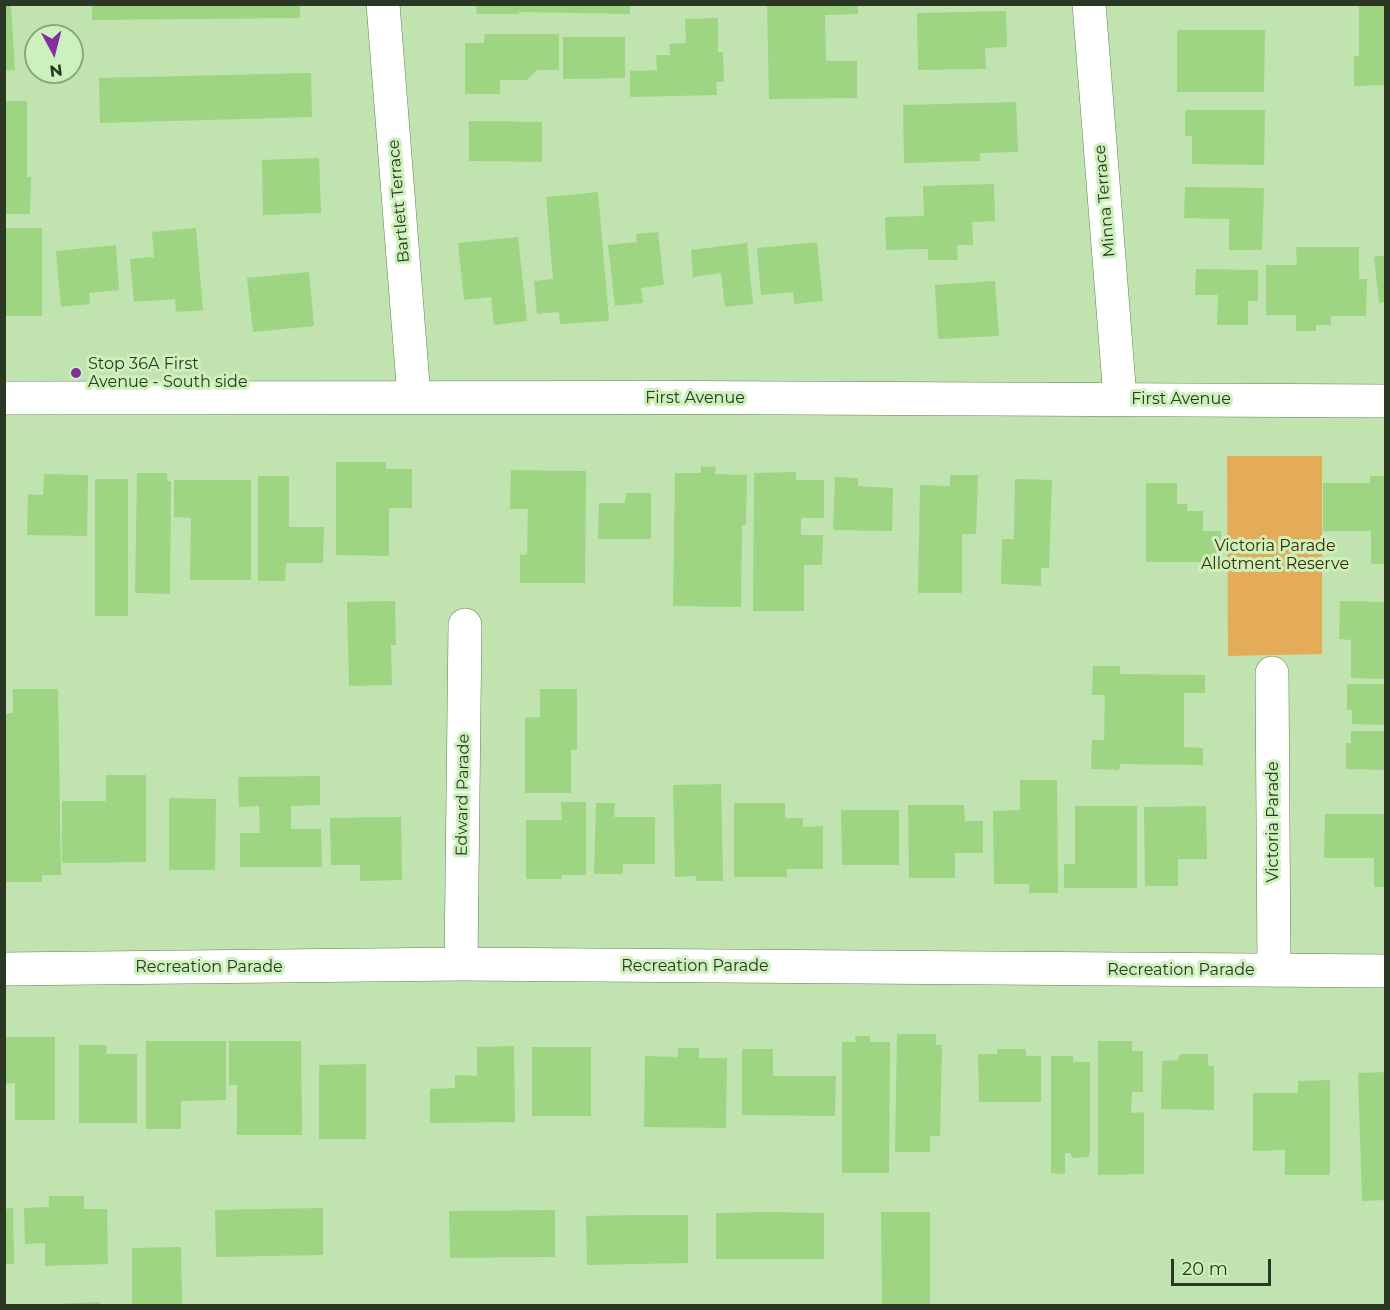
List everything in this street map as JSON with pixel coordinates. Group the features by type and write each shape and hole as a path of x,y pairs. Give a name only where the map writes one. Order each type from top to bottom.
{"street":[{"name":"Bartlett Terrace","path":"383,4 414,397"},
{"name":"Minna Terrace","path":"1089,4 1120,399"},
{"name":"First Avenue","path":"4,398 1386,400"},
{"name":"Edward Parade","path":"461,964 465,625"},
{"name":"Victoria Parade","path":"1272,674 1274,970"},
{"name":"Recreation Parade","path":"4,969 461,964 1386,971"}],"green space":[{"name":"Victoria Parade Allotment Reserve","path":"1227,456 1322,456 1322,654 1228,656"}],"building":[{"path":"92,4 300,4 300,18 92,20"},
{"path":"476,4 630,4 630,14 519,12 519,14 477,14"},
{"path":"767,4 858,4 858,14 825,15 826,61 857,61 857,98 769,99"},
{"path":"1359,4 1386,4 1386,85 1354,86 1354,56 1359,56"},
{"path":"4,5 11,5 15,70 4,71"},
{"path":"1006,11 1007,47 985,48 986,69 918,70 917,13"},
{"path":"718,18 718,52 723,52 724,82 716,82 717,95 630,97 630,71 657,70 656,55 670,55 669,44 686,43 685,19"},
{"path":"1177,30 1265,30 1264,92 1177,92"},
{"path":"485,34 559,34 559,70 537,70 527,80 500,80 500,94 465,94 465,43 484,43"},
{"path":"563,37 625,37 625,78 563,79"},
{"path":"311,73 312,117 100,123 99,78"},
{"path":"4,101 27,101 27,177 31,177 30,214 4,214"},
{"path":"1016,102 1018,152 980,153 980,161 904,163 903,105"},
{"path":"1185,110 1265,110 1264,165 1192,164 1192,136 1185,136"},
{"path":"469,121 542,122 542,162 469,161"},
{"path":"319,158 321,213 263,215 262,160"},
{"path":"994,184 995,221 972,222 973,245 957,245 958,260 928,260 928,249 886,250 885,217 924,216 923,186"},
{"path":"1185,187 1264,188 1262,250 1229,250 1229,219 1184,218"},
{"path":"598,192 609,321 560,324 559,312 537,314 534,281 553,279 546,197"},
{"path":"4,228 42,228 42,316 4,316"},
{"path":"196,228 203,310 176,312 175,299 134,302 130,259 154,257 152,232"},
{"path":"658,232 664,285 641,288 643,303 615,306 608,245 637,242 636,234"},
{"path":"518,237 527,321 494,325 491,297 464,300 458,243"},
{"path":"817,242 823,301 794,304 793,292 761,295 757,248"},
{"path":"747,243 753,304 725,307 721,273 693,277 691,250"},
{"path":"116,245 119,290 89,293 90,304 61,307 56,251"},
{"path":"1296,247 1359,247 1359,279 1367,279 1366,316 1331,316 1331,325 1316,325 1316,331 1296,331 1296,315 1266,315 1266,265 1297,265"},
{"path":"1386,255 1386,302 1379,303 1374,257"},
{"path":"1196,269 1258,270 1258,301 1248,301 1248,325 1217,325 1218,295 1195,295"},
{"path":"309,272 314,326 253,332 247,278"},
{"path":"995,281 999,336 938,339 935,285"},
{"path":"336,462 386,462 386,469 412,469 412,508 389,508 389,556 336,555"},
{"path":"701,466 716,467 715,474 747,475 746,525 742,525 741,607 673,606 675,473 701,473"},
{"path":"511,470 586,471 585,583 520,583 520,555 527,554 528,509 510,509"},
{"path":"796,472 796,480 824,480 824,518 801,518 801,535 823,535 822,565 804,565 804,611 753,611 754,473"},
{"path":"137,473 167,473 167,481 171,481 170,594 135,593"},
{"path":"44,474 88,475 87,536 27,535 28,494 43,495"},
{"path":"950,475 978,475 976,534 962,534 962,593 918,593 920,485 950,486"},
{"path":"258,476 289,476 289,527 324,527 323,563 286,563 285,581 258,581"},
{"path":"1370,476 1386,476 1386,564 1371,564 1371,531 1323,531 1323,483 1370,483"},
{"path":"835,477 858,478 858,486 893,488 892,531 833,530"},
{"path":"95,479 128,479 128,616 95,616"},
{"path":"1015,479 1052,480 1049,568 1041,568 1041,586 1001,584 1002,539 1014,539"},
{"path":"174,480 251,480 251,580 190,580 191,518 174,517"},
{"path":"1146,483 1177,483 1177,504 1187,504 1187,511 1203,511 1203,531 1221,531 1221,562 1146,562"},
{"path":"626,493 651,493 651,539 598,539 599,503 625,503"},
{"path":"395,601 396,645 391,645 392,685 349,686 347,602"},
{"path":"1340,601 1386,602 1386,679 1351,678 1351,640 1339,639"},
{"path":"1093,666 1120,666 1120,674 1205,675 1205,693 1184,693 1184,747 1203,748 1203,765 1120,764 1119,770 1091,769 1092,740 1104,740 1105,695 1092,695"},
{"path":"1347,684 1386,684 1386,725 1352,724 1352,710 1347,710"},
{"path":"13,689 58,689 61,875 42,875 42,882 4,882 4,714 13,713"},
{"path":"540,689 577,689 577,750 571,750 571,793 525,793 525,718 540,717"},
{"path":"1351,731 1386,731 1386,770 1346,769 1346,743 1351,743"},
{"path":"106,775 146,775 146,862 62,863 62,801 106,801"},
{"path":"320,776 320,805 291,806 291,829 321,829 322,867 240,867 240,833 260,833 259,806 239,807 238,777"},
{"path":"1020,780 1057,780 1058,893 1029,893 1029,884 994,884 993,811 1020,810"},
{"path":"721,784 723,881 696,881 696,876 675,877 673,785"},
{"path":"169,798 216,799 215,870 169,870"},
{"path":"561,802 586,802 586,875 562,875 561,879 526,879 526,820 562,820"},
{"path":"596,803 615,803 614,817 655,817 655,864 623,864 623,874 594,874"},
{"path":"734,803 785,803 785,818 803,818 803,827 823,826 823,869 787,869 787,877 734,877"},
{"path":"908,805 964,805 965,821 983,821 983,853 955,853 955,878 909,878"},
{"path":"1075,806 1137,806 1137,888 1064,888 1064,864 1075,864"},
{"path":"1206,806 1207,859 1178,859 1178,886 1145,886 1144,807"},
{"path":"841,810 899,810 899,865 842,865"},
{"path":"1325,814 1386,814 1386,887 1374,887 1374,858 1324,858"},
{"path":"401,817 402,880 360,881 360,865 331,865 330,818"},
{"path":"897,1034 936,1034 936,1045 942,1045 940,1136 930,1136 930,1152 895,1152"},
{"path":"855,1036 870,1036 870,1042 890,1042 889,1173 842,1173 842,1042 856,1042"},
{"path":"4,1037 55,1037 55,1120 15,1120 15,1083 4,1084"},
{"path":"146,1041 226,1041 226,1100 181,1101 181,1129 146,1129"},
{"path":"229,1041 301,1041 302,1135 237,1135 237,1085 229,1085"},
{"path":"1098,1041 1132,1041 1132,1051 1143,1051 1143,1092 1132,1092 1131,1113 1144,1112 1144,1174 1098,1175"},
{"path":"79,1045 107,1045 106,1054 137,1054 137,1123 79,1123"},
{"path":"514,1046 515,1122 430,1123 430,1089 455,1088 455,1075 477,1076 477,1047"},
{"path":"532,1047 591,1047 591,1116 532,1116"},
{"path":"678,1048 699,1048 699,1058 727,1058 726,1128 644,1127 645,1056 678,1057"},
{"path":"742,1049 773,1049 773,1076 836,1076 835,1116 742,1115"},
{"path":"997,1049 1026,1049 1026,1056 1041,1056 1041,1102 979,1102 978,1054 997,1054"},
{"path":"1180,1054 1208,1054 1208,1066 1214,1066 1214,1110 1161,1109 1162,1061 1178,1060"},
{"path":"1051,1056 1073,1056 1073,1062 1090,1062 1090,1152 1088,1157 1073,1158 1070,1153 1065,1153 1065,1174 1051,1173"},
{"path":"366,1064 366,1139 319,1139 319,1065"},
{"path":"1386,1072 1386,1200 1362,1201 1358,1073"},
{"path":"1330,1080 1330,1175 1285,1175 1285,1150 1253,1151 1253,1093 1298,1093 1298,1081"},
{"path":"49,1196 84,1196 84,1209 107,1209 108,1264 45,1266 45,1243 25,1244 24,1208 49,1207"},
{"path":"13,1208 14,1264 4,1264 4,1209"},
{"path":"323,1208 323,1255 216,1257 215,1210"},
{"path":"555,1210 555,1257 450,1258 449,1211"},
{"path":"881,1212 930,1212 930,1306 882,1306"},
{"path":"716,1213 824,1213 824,1259 716,1259"},
{"path":"688,1215 688,1263 587,1265 586,1216"},
{"path":"181,1247 182,1306 132,1306 132,1248"},
{"path":"100,1302 101,1306 59,1306 59,1304"}],"place":[{"name":"Stop 36A First Avenue - South side","path":"76,373"}]}
